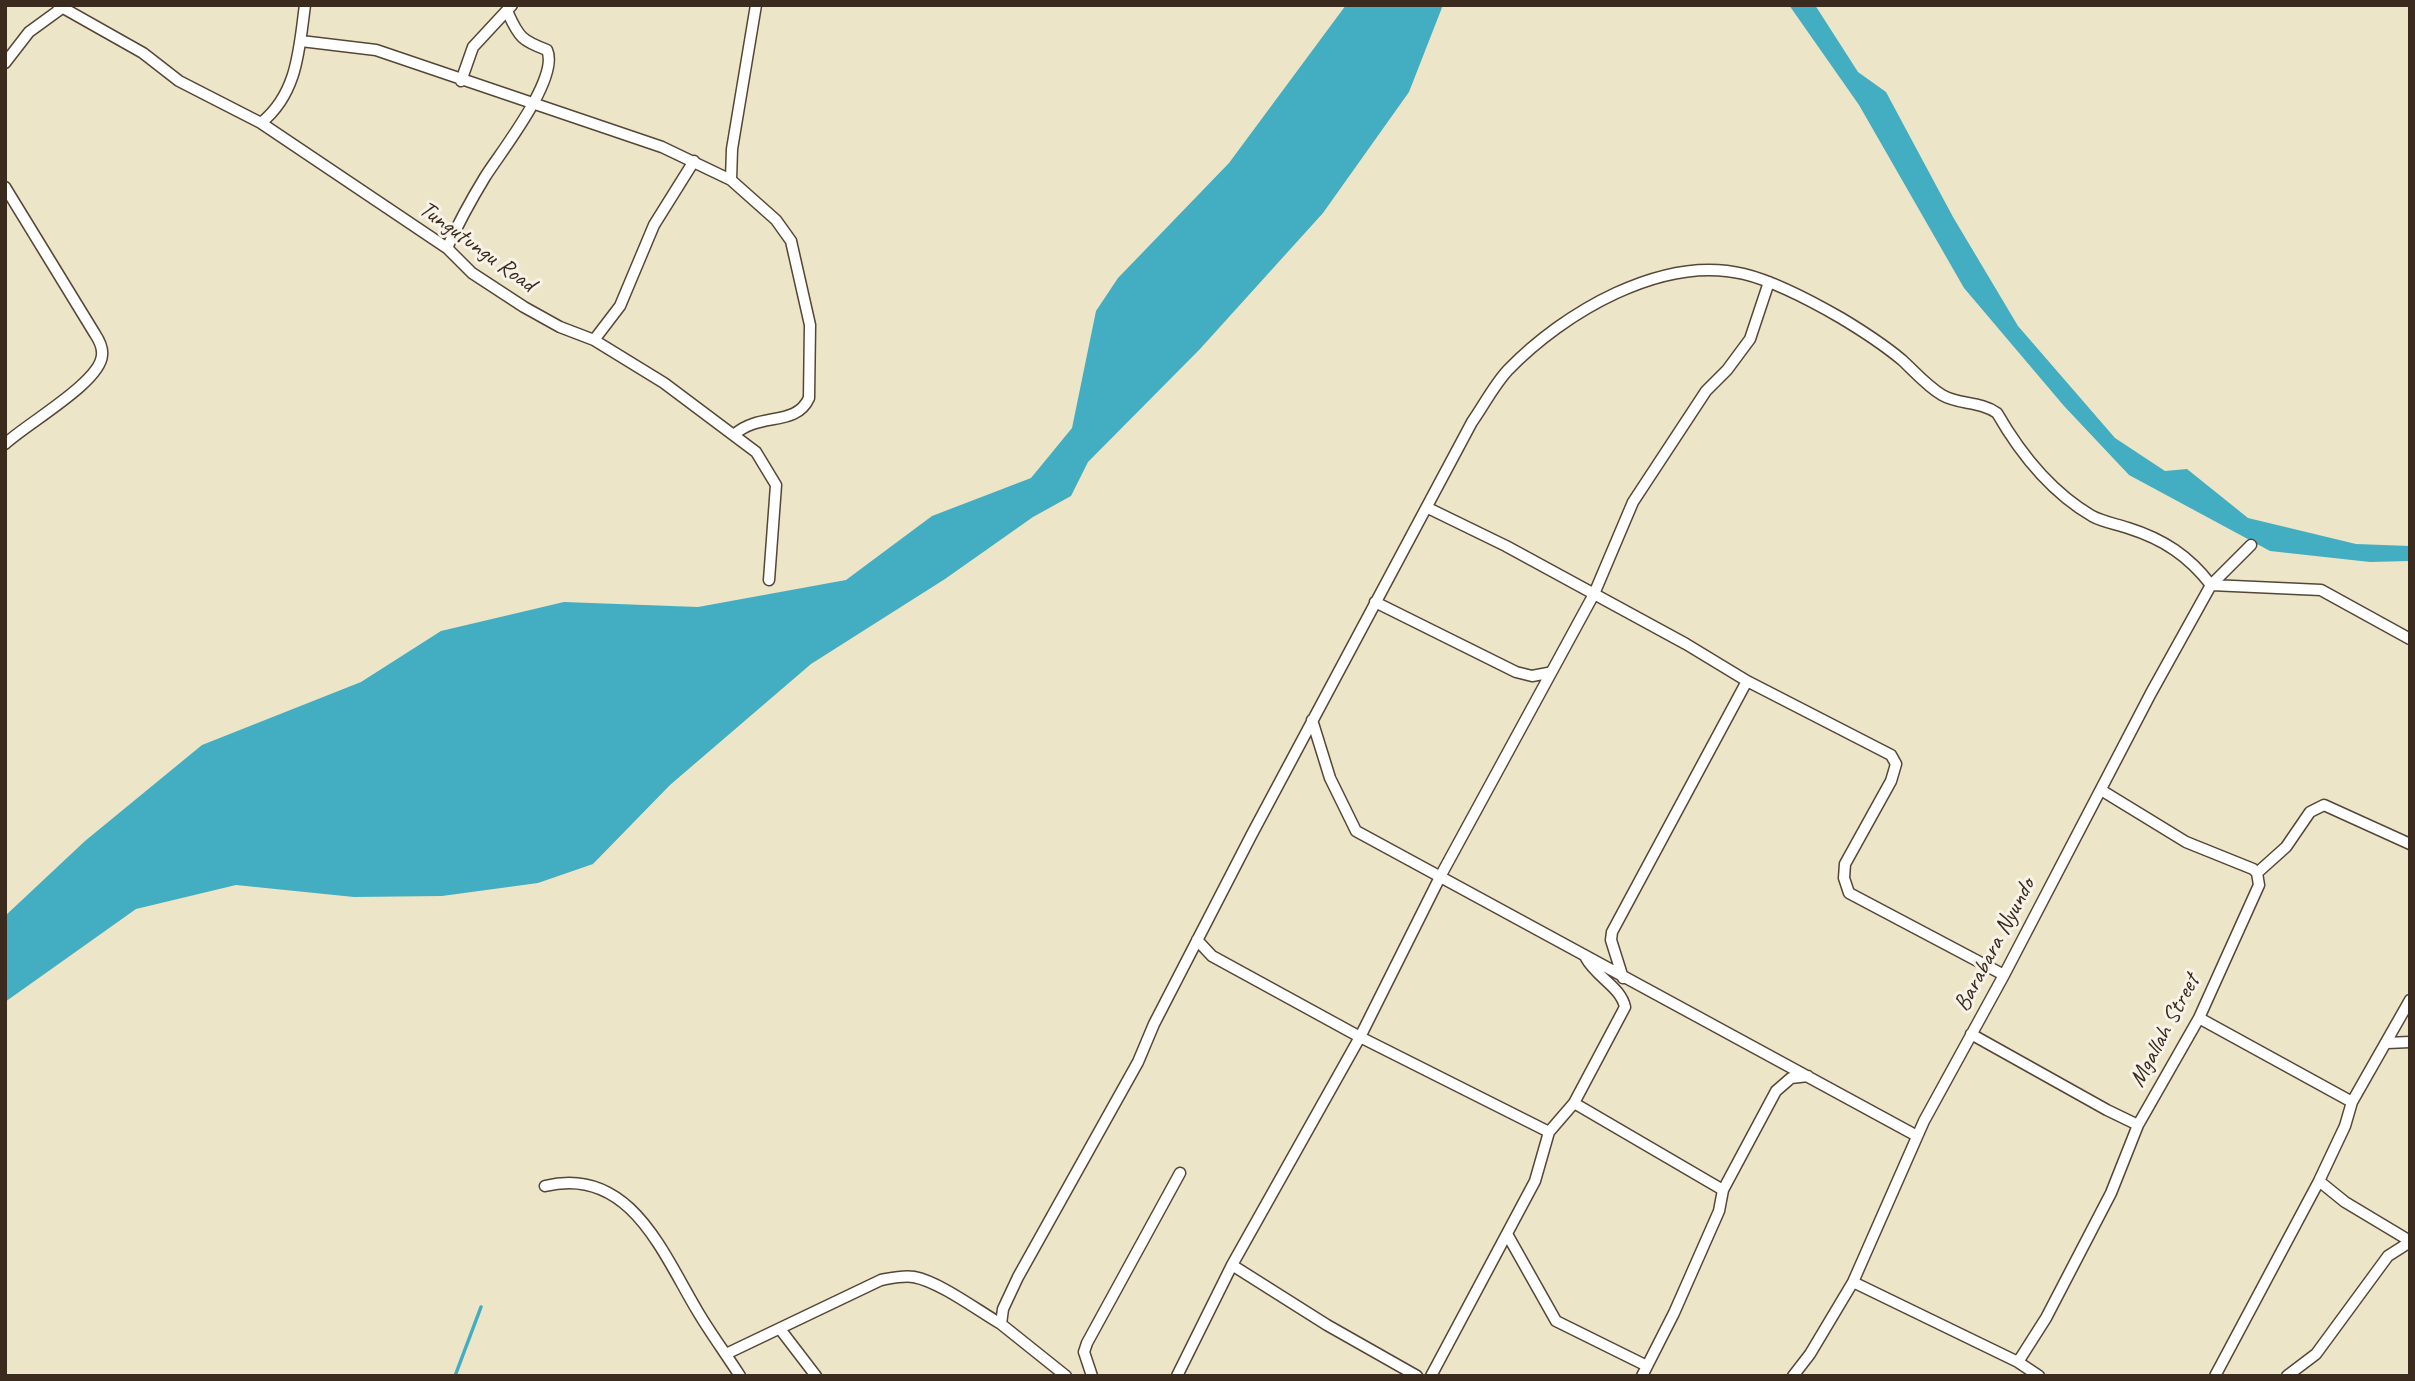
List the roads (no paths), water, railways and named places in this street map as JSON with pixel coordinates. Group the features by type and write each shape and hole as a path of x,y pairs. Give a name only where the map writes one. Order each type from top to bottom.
{"street":[{"path":"261,124 289,87 301,41 305,5"},
{"path":"731,180 732,149 756,5"},
{"path":"5,63 29,32 60,7"},
{"name":"Tungutungu Road","path":"60,7 143,53 179,81 261,124 447,248 472,274 560,327 594,340 664,383 735,434 757,452 776,485 769,580"},
{"path":"447,248 487,174 533,105 550,54 547,50 534,47 523,40 510,9 482,33 472,47 461,81"},
{"path":"301,41 376,50 662,147 731,180 776,220 791,241 810,325 811,377 808,398 800,411 752,421 735,434"},
{"path":"594,340 620,306 654,225 694,161"},
{"path":"5,187 95,334 102,355 100,365 81,386 5,444"},
{"path":"1001,1324 1003,1310 1018,1277 1138,1062 1197,940 1472,422 1497,383 1552,332 1631,286 1660,276 1709,271 1742,274 1769,282 1842,319 1901,360 1943,396 1989,407 1997,413 2035,468 2052,485 2091,515 2146,535 2191,559 2211,585 2321,590 2410,639"},
{"path":"1177,1376 1232,1265 1360,1037 1441,874 1481,805 1548,673 1594,594 1633,502 1706,391 1750,340 1769,282"},
{"path":"1428,508 1686,643 1747,681 1882,749 1895,760 1891,781 1845,864 1844,878 1850,893 2004,975"},
{"name":"Barabara Nyundo","path":"1793,1376 1810,1354 1853,1282 1917,1136 2211,585 2251,545"},
{"path":"1375,602 1516,672 1532,676 1548,673"},
{"path":"1623,978 1611,940 1612,932 1747,681"},
{"path":"1312,720 1330,778 1356,831 1441,874 1586,958 1917,1136"},
{"path":"2101,790 2186,842 2257,873 2286,846 2310,812 2323,805 2410,844"},
{"name":"Mgallah Street","path":"2018,1362 2046,1318 2111,1193 2138,1125 2199,1018 2258,893 2257,873"},
{"path":"1197,940 1212,956 1360,1037 1549,1132"},
{"path":"1431,1376 1535,1181 1549,1132 1574,1102 1625,1007 1617,991 1598,976 1586,958"},
{"path":"2215,1376 2319,1181 2345,1126 2352,1102 2410,1000"},
{"path":"2199,1018 2352,1102"},
{"path":"1971,1034 2106,1110 2138,1125"},
{"path":"2387,1043 2410,1042"},
{"path":"1507,1234 1556,1321 1645,1371 1719,1211 1723,1190 1779,1086 1791,1078 1808,1076"},
{"path":"1574,1102 1723,1190"},
{"path":"1092,1376 1085,1359 1087,1343 1180,1173"},
{"path":"2287,1376 2316,1354 2388,1256 2410,1241 2345,1202 2319,1181"},
{"path":"545,1186 562,1182 599,1188 617,1197 645,1224 740,1376"},
{"path":"1232,1265 1327,1325 1417,1376"},
{"path":"726,1354 881,1280 915,1277 1001,1324 1066,1376"},
{"path":"1853,1282 2018,1362 2039,1376"},
{"path":"780,1329 816,1376"}],"water":[{"path":"1346,5 1443,5 1409,92 1323,213 1200,349 1088,462 1071,496 1033,517 945,579 811,664 670,785 593,864 538,883 442,896 354,897 236,885 136,909 5,1002 5,916 85,841 202,745 361,682 441,631 564,602 698,607 846,580 932,516 1031,478 1072,428 1096,311 1118,278 1229,163"},
{"path":"1789,5 1815,5 1858,72 1886,92 1953,217 2018,326 2115,438 2165,471 2187,469 2248,518 2356,544 2410,546 2410,561 2370,562 2270,551 2129,475 2064,406 1964,288 1859,105"}],"waterway":[{"path":"455,1376 481,1307"}]}
